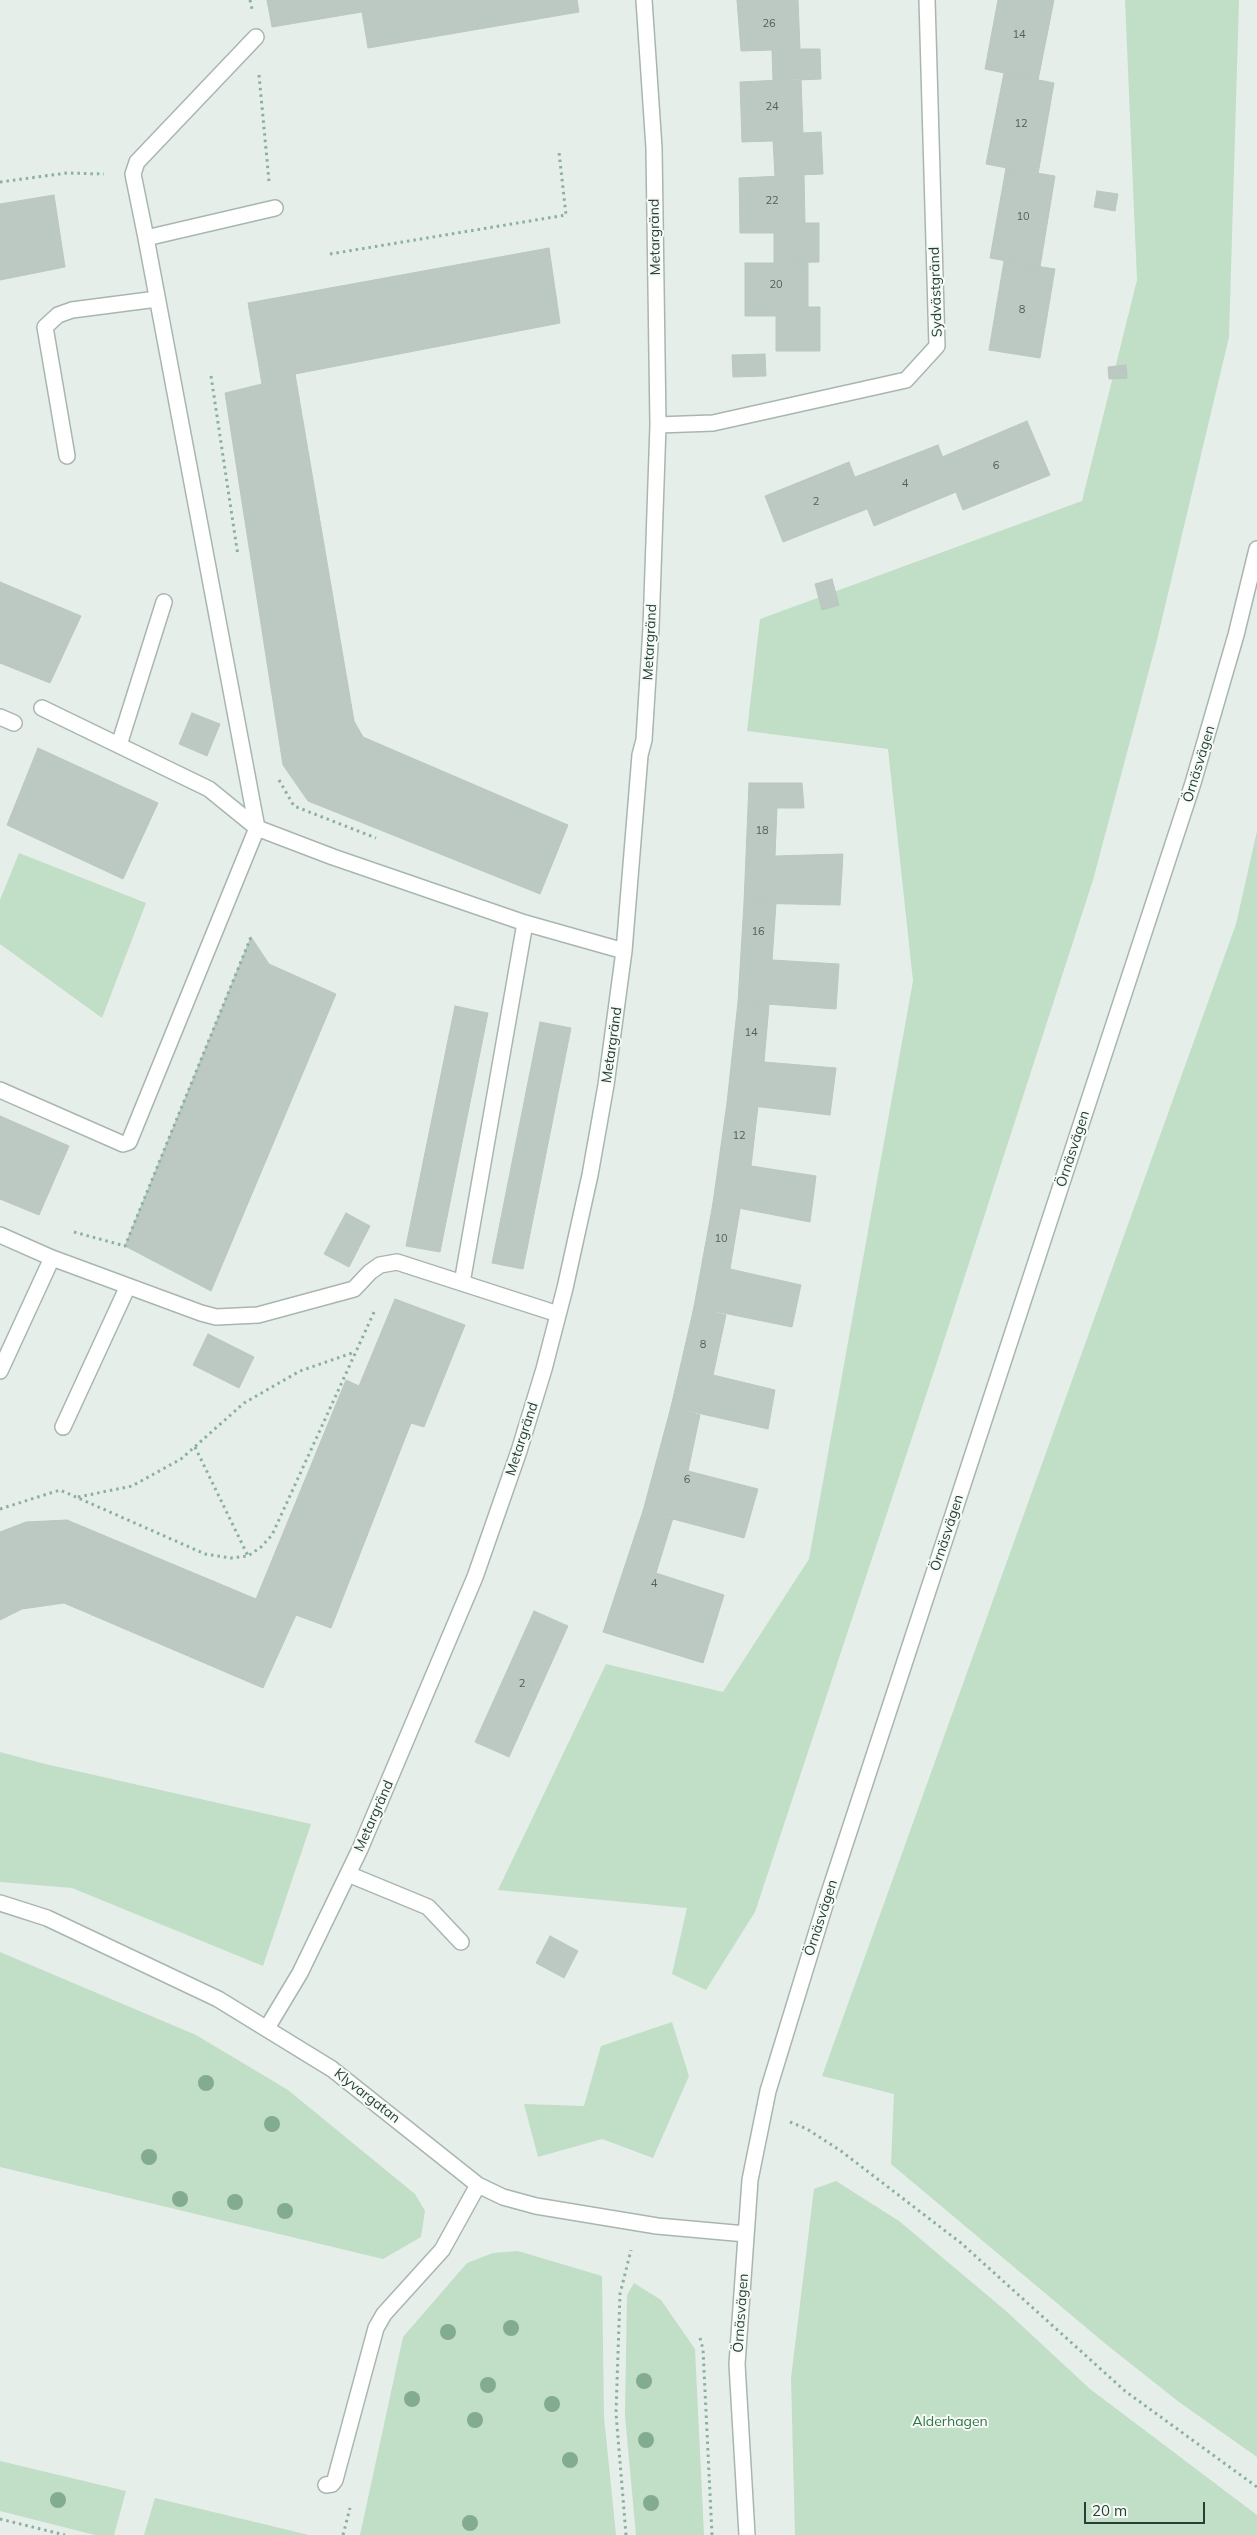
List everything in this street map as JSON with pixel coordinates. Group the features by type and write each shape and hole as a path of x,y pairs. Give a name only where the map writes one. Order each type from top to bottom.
{"street":[{"name":"Metargränd","path":"267,2028 300,1973 348,1874 443,1657 475,1578 519,1451 558,1314 595,1148 606,1085 624,951 640,755 644,740 651,628 658,425 654,148 644,0"},
{"name":"Sydvästgränd","path":"658,425 713,423 906,380 937,346 927,0"},
{"path":"0,1090 123,1144 129,1142 257,828 146,238 132,174 144,153 256,37"},
{"path":"146,238 275,208"},
{"path":"67,456 45,327 58,315 72,310 157,300"},
{"name":"Örnäsvägen","path":"747,2535 737,2364 750,2180 768,2091 800,1982 1193,783 1236,635 1257,549"},
{"path":"119,745 164,602"},
{"path":"42,708 209,789 257,828 333,857 525,923 624,951"},
{"path":"462,1283 525,923"},
{"path":"0,1235 52,1258 201,1314 216,1317 258,1315 354,1289 380,1265 397,1262 558,1314"},
{"path":"0,1371 52,1258"},
{"path":"63,1427 128,1286"},
{"path":"348,1874 428,1907 461,1942"},
{"name":"Klyvargatan","path":"0,1903 56,1922 218,1999 332,2069 478,2185 503,2197 536,2206 638,2221 656,2226 746,2234"},
{"path":"326,2485 332,2484 335,2480 376,2328 384,2314 442,2250 478,2185"}],"path":[{"path":"250,0 256,37 270,184 275,208"},
{"path":"330,254 566,215 559,152"},
{"path":"0,182 67,173 132,174"},
{"path":"211,376 239,560"},
{"path":"274,772 294,806 380,840"},
{"path":"0,1509 60,1490 206,1554 231,1558 248,1556 261,1547 272,1535 377,1307"},
{"path":"77,1497 132,1486 181,1459 244,1403 300,1371 356,1352"},
{"path":"195,1447 248,1556"},
{"path":"764,2111 807,2130 840,2151 946,2231 1125,2390 1257,2487"},
{"path":"626,2535 616,2413 620,2294 638,2221"},
{"path":"700,2338 703,2350 712,2535"},
{"path":"0,2519 64,2535"}],"green space":[{"path":"1125,0 1239,0 1229,337 1156,644 1093,880 938,1359 755,1912 706,1990 672,1974 687,1908 498,1890 606,1664 723,1692 809,1559 913,981 888,749 747,731 760,619 1082,501 1137,280"},
{"path":"1257,831 1257,2457 1179,2402 1107,2345 891,2164 894,2094 822,2076 1236,924"},
{"path":"19,853 146,903 102,1018 0,944 0,900"},
{"path":"0,1752 311,1824 263,1966 72,1888 0,1882"},
{"path":"0,1952 196,2035 288,2090 415,2194 425,2211 421,2237 383,2259 0,2167"},
{"path":"672,2022 689,2076 653,2158 602,2139 538,2157 524,2104 584,2106 601,2046"},
{"name":"Alderhagen","path":"836,2181 899,2221 1006,2311 1090,2389 1257,2515 1257,2535 795,2535 791,2378 814,2189"},
{"path":"518,2251 602,2276 604,2417 616,2535 360,2535 403,2337 467,2263 493,2253"},
{"path":"634,2283 661,2300 695,2349 704,2535 636,2535 625,2416 627,2295"},
{"path":"0,2461 126,2491 114,2535 95,2535 0,2511"},
{"path":"155,2498 309,2535 144,2535"}],"building":[{"path":"267,0 577,0 579,12 368,48 362,12 272,27"},
{"path":"737,0 798,0 800,49 820,49 821,79 773,81 772,50 741,51"},
{"path":"998,0 1054,0 1038,80 985,69"},
{"path":"1004,73 1054,83 1038,174 986,164"},
{"path":"801,79 803,133 821,132 823,174 775,176 773,141 742,142 740,82"},
{"path":"1006,168 1055,176 1040,267 990,258"},
{"path":"804,175 805,223 819,223 819,262 774,263 774,233 740,233 739,178"},
{"path":"1097,191 1118,194 1115,211 1094,207"},
{"path":"54,195 65,267 0,280 0,204"},
{"path":"549,248 560,323 295,374 354,721 363,737 568,825 540,894 308,801 283,765 225,393 262,384 248,303"},
{"path":"1004,261 1055,269 1040,358 989,350"},
{"path":"745,263 808,263 808,307 820,307 820,351 776,351 776,316 745,316"},
{"path":"765,354 766,376 733,377 732,355"},
{"path":"1126,365 1127,378 1109,379 1108,367"},
{"path":"1027,421 1050,475 963,510 942,457"},
{"path":"938,445 956,492 874,526 855,477"},
{"path":"849,462 867,509 783,542 765,496"},
{"path":"832,579 839,605 822,610 815,584"},
{"path":"0,582 81,616 50,683 0,663"},
{"path":"192,713 220,724 207,756 179,744"},
{"path":"38,748 158,803 123,879 7,825"},
{"path":"749,783 802,783 804,808 777,808 775,856 843,854 840,905 744,903"},
{"path":"744,903 776,904 772,960 839,964 836,1009 738,1002"},
{"path":"251,937 269,964 336,994 211,1291 125,1246"},
{"path":"738,1002 769,1005 764,1062 836,1068 830,1115 727,1103"},
{"path":"455,1006 488,1013 440,1252 406,1246"},
{"path":"540,1022 571,1028 523,1269 492,1263"},
{"path":"727,1103 758,1106 751,1166 816,1176 810,1222 713,1203"},
{"path":"0,1116 69,1146 39,1215 0,1199"},
{"path":"713,1203 740,1209 730,1269 801,1285 792,1327 694,1307"},
{"path":"346,1213 370,1226 349,1267 324,1254"},
{"path":"395,1299 465,1325 424,1427 411,1423 331,1628 296,1615 263,1688 64,1603 22,1609 0,1620 0,1532 26,1522 67,1520 256,1599 346,1380 359,1386"},
{"path":"694,1307 726,1315 713,1375 775,1390 768,1429 671,1407"},
{"path":"208,1334 254,1357 239,1388 193,1365"},
{"path":"671,1407 700,1415 688,1471 758,1489 744,1538 643,1511"},
{"path":"643,1511 673,1518 656,1573 724,1595 703,1663 603,1632"},
{"path":"534,1611 568,1626 509,1757 475,1742"},
{"path":"550,1936 578,1951 564,1978 536,1963"}]}
